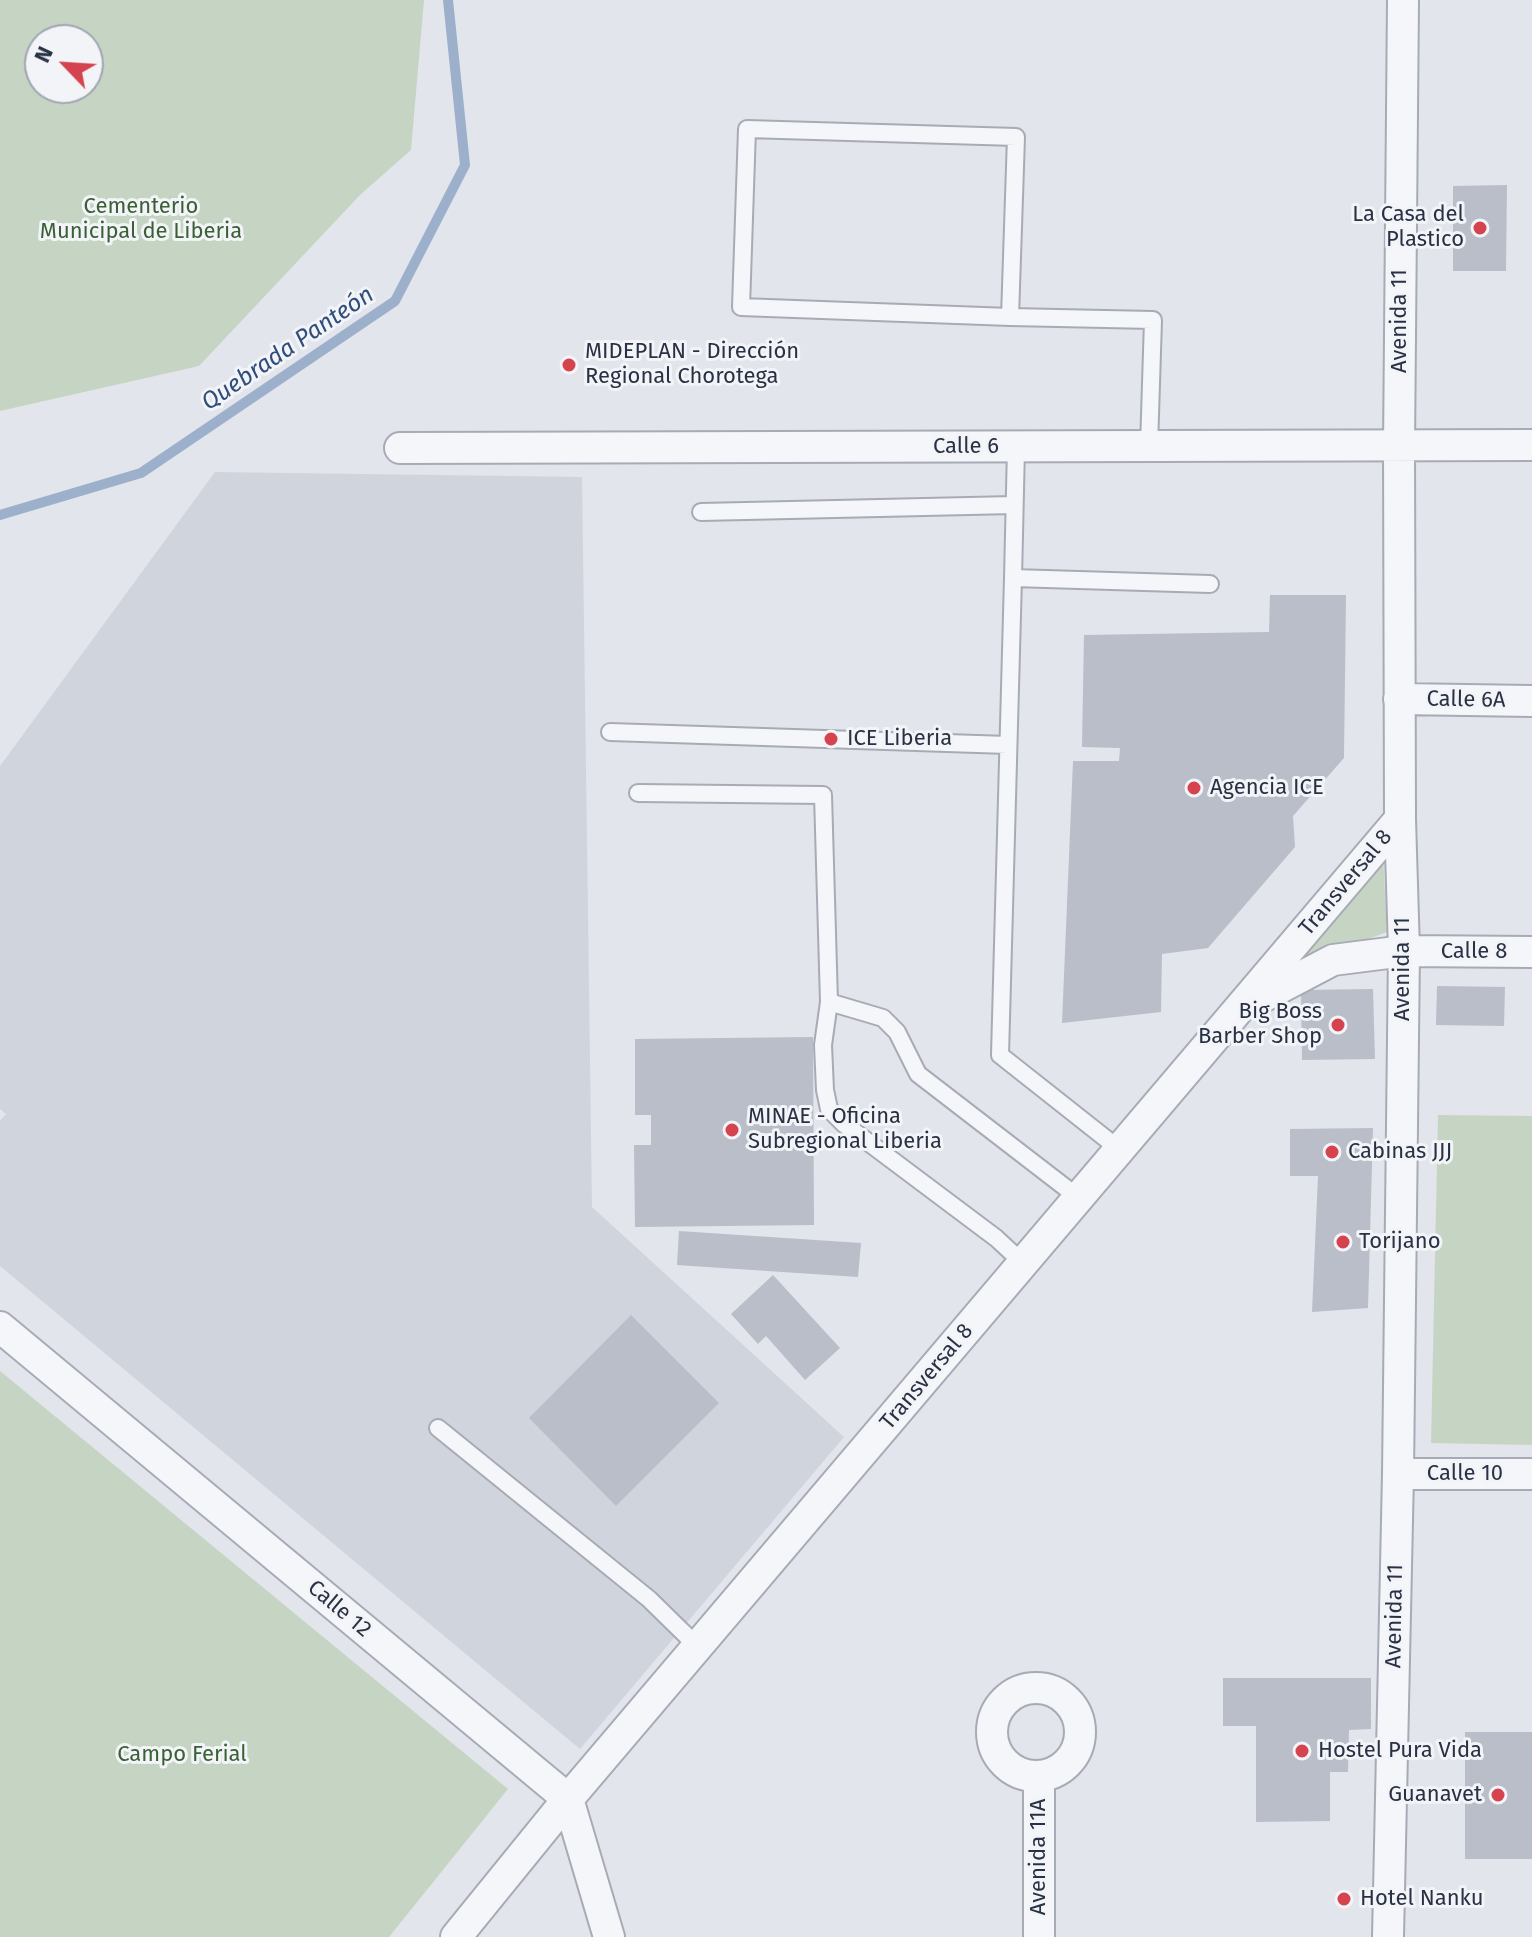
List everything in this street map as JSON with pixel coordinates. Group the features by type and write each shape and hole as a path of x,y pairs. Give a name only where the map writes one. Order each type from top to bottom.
{"street":[{"name":"Avenida 11","path":"1388,1937 1398,1474 1404,951 1399,699 1403,0"},
{"name":"Calle 6","path":"400,448 1532,445"},
{"name":"Calle 6A","path":"1399,699 1532,701"},
{"name":"Transversal 8","path":"456,1937 568,1799 1400,819"},
{"name":"Calle 8","path":"1237,1011 1333,960 1404,951 1532,952"},
{"name":"Calle 12","path":"0,1327 568,1799"},
{"name":"Calle 10","path":"1398,1474 1532,1474"},
{"name":"Avenida 11A","path":"1039,1776 1039,1937"},
{"path":"568,1799 609,1937"}],"lane":[{"path":"1010,317 1016,137 747,129 741,307 1010,317 1153,320 1149,447"},
{"path":"1016,447 1000,1055 1119,1149"},
{"path":"701,512 1014,505"},
{"path":"1013,578 1210,584"},
{"path":"610,732 1008,745"},
{"path":"638,793 823,795 829,1002 823,1045 829,1109 844,1124 996,1238 1023,1263"},
{"path":"829,1002 883,1018 897,1032 918,1074 1079,1198"},
{"path":"438,1428 649,1599 698,1647"}],"shaded area":[{"path":"215,472 582,477 592,1207 844,1437 580,1749 0,1266 0,1121 6,1114 0,1109 0,766"}],"green space":[{"name":"Cementerio Municipal de Liberia","path":"0,0 424,0 411,150 360,195 199,366 0,411"},
{"path":"1383,855 1387,932 1286,969"},
{"path":"1438,1115 1532,1116 1532,1445 1431,1443"},
{"name":"Campo Ferial","path":"0,1371 508,1789 389,1937 0,1937"}],"building":[{"name":"La Casa del Plastico","path":"1507,185 1506,271 1453,271 1453,186"},
{"name":"Agencia ICE","path":"1270,595 1346,595 1344,758 1293,816 1295,847 1208,948 1162,954 1161,1012 1062,1023 1073,761 1119,761 1120,748 1082,747 1084,635 1269,632"},
{"path":"1437,986 1505,987 1504,1026 1436,1025"},
{"name":"Big Boss Barber Shop","path":"1373,989 1375,1059 1302,1060 1301,990"},
{"name":"MINAE - Oficina Subregional Liberia","path":"813,1037 814,1225 635,1227 634,1145 651,1145 651,1115 635,1115 635,1039"},
{"name":"Torijano","path":"1373,1128 1368,1308 1312,1312 1318,1176 1290,1176 1290,1129"},
{"path":"679,1231 861,1243 858,1277 677,1265"},
{"path":"773,1275 840,1348 805,1380 766,1336 758,1344 731,1314"},
{"path":"631,1315 719,1403 616,1506 529,1418"},
{"name":"Hostel Pura Vida","path":"1223,1678 1371,1678 1371,1729 1349,1730 1348,1772 1330,1772 1330,1821 1256,1822 1256,1726 1223,1726"},
{"name":"Guanavet","path":"1465,1732 1532,1732 1532,1859 1465,1859"}],"waterway":[{"name":"Quebrada Panteón","path":"0,515 141,473 395,301 465,165 448,0"}],"place":[{"name":"La Casa del Plastico","path":"1480,228"},
{"name":"MIDEPLAN - Dirección Regional Chorotega","path":"569,365"},
{"name":"ICE Liberia","path":"831,739"},
{"name":"Agencia ICE","path":"1194,788"},
{"name":"Big Boss Barber Shop","path":"1338,1025"},
{"name":"MINAE - Oficina Subregional Liberia","path":"732,1130"},
{"name":"Cabinas JJJ","path":"1332,1152"},
{"name":"Torijano","path":"1343,1242"},
{"name":"Hostel Pura Vida","path":"1302,1751"},
{"name":"Guanavet","path":"1498,1795"},
{"name":"Hotel Nanku","path":"1344,1899"}]}
